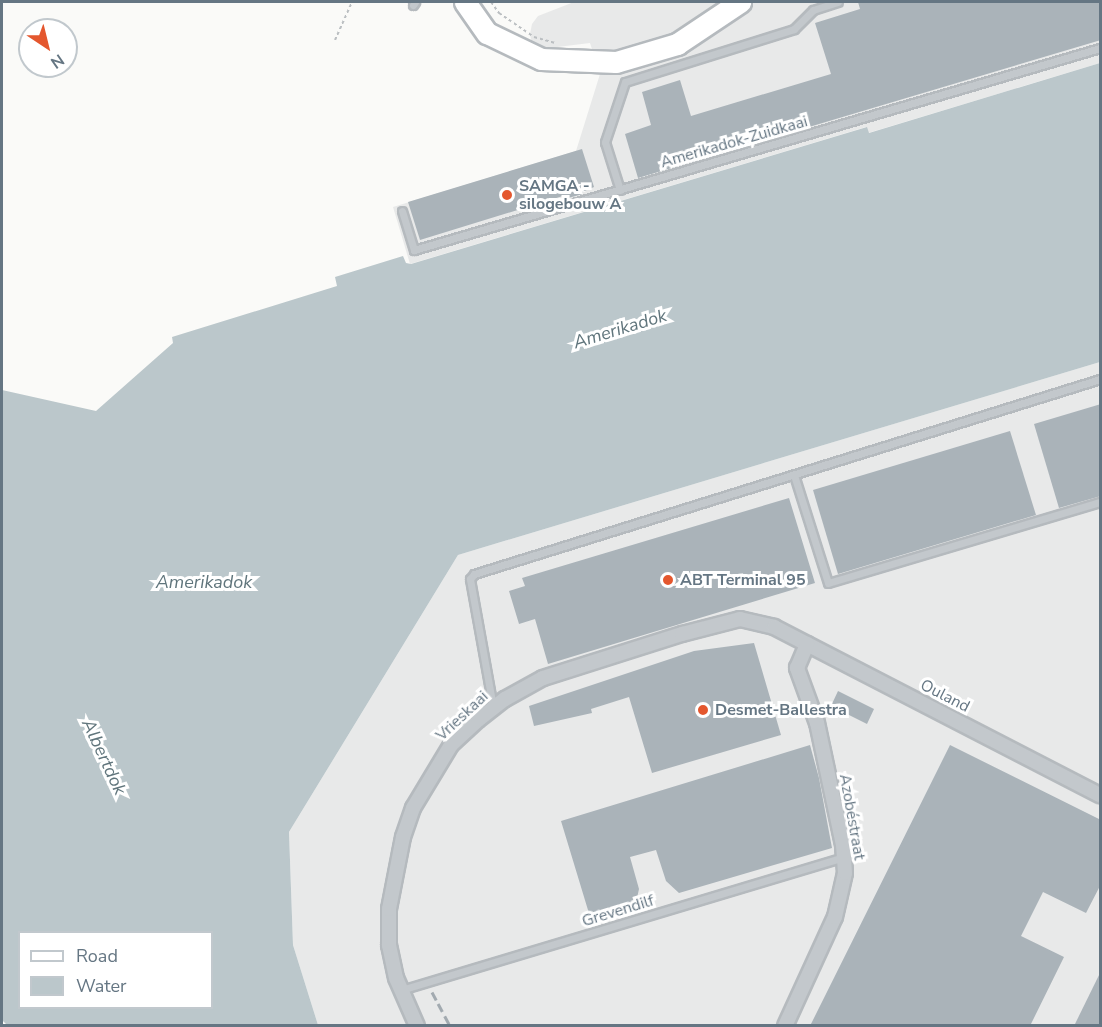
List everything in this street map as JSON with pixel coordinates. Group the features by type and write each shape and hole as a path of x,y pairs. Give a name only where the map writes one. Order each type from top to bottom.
{"main road":[{"path":"465,2 487,33 541,59 616,62 677,44 740,2"}],"street":[{"name":"Vrieskaai","path":"417,1026 401,990 389,945 388,909 403,837 413,808 451,745 493,708 543,678 682,634 740,619 774,627"},
{"name":"Ouland","path":"774,627 1101,795"},
{"name":"Azobéstraat","path":"784,1026 835,917 845,873 844,857 817,723 798,668 807,644"}],"lane":[{"path":"620,190 605,142 625,82 794,29 813,10 838,2"},
{"name":"Amerikadok-Zuidkaai","path":"402,211 414,250 1101,48"},
{"path":"493,708 470,579 474,574 1101,379"},
{"path":"794,475 828,583 1101,502"},
{"name":"Grevendilf","path":"401,990 844,857"}],"path":[{"path":"335,40 352,2"},
{"path":"491,2 499,13 534,37 563,46"}],"shaded area":[{"path":"574,2 1100,2 1100,63 868,133 866,127 410,264 393,207 576,151 600,74 590,43 533,50 530,34 532,24 538,16"},
{"path":"1100,362 1100,1025 318,1025 293,945 289,832 458,555"}],"water":[{"name":"Amerikadok","path":"1100,63 1100,362 458,555 289,832 293,945 318,1025 8,1026 2,1020 2,390 96,411 173,343 172,337 337,286 335,277 403,256 406,263 411,264 867,127 869,133"}],"building":[{"path":"858,2 1101,2 1101,40 638,178 625,134 651,125 642,92 680,80 691,116 831,74 815,23 860,9"},
{"name":"SAMGA - silogebouw A","path":"582,149 594,187 582,192 583,194 568,198 566,195 420,240 408,202"},
{"path":"1101,404 1101,496 1059,508 1034,424"},
{"name":"ABT Terminal 95","path":"1010,431 1036,515 838,574 813,490"},
{"name":"ABT Terminal 95","path":"789,498 815,583 548,664 535,619 519,624 509,591 525,586 522,578"},
{"name":"Desmet-Ballestra","path":"754,643 781,735 652,773 629,697 591,709 592,713 534,726 529,706 694,651"},
{"path":"838,691 874,709 867,724 831,706"},
{"path":"810,745 819,778 832,848 679,893 666,881 656,850 630,857 639,889 635,907 591,920 561,821"},
{"path":"950,745 1101,820 1101,884 1086,913 1043,892 1021,936 1064,957 1030,1026 810,1026"},
{"path":"1101,971 1101,1026 1074,1026"}],"railway":[{"path":"432,992 450,1026"}],"place":[{"name":"SAMGA - silogebouw A","path":"507,195"},
{"name":"ABT Terminal 95","path":"668,580"},
{"name":"Desmet-Ballestra","path":"703,710"}],"water label":[{"name":"Albertdok","path":"104,757"}]}
